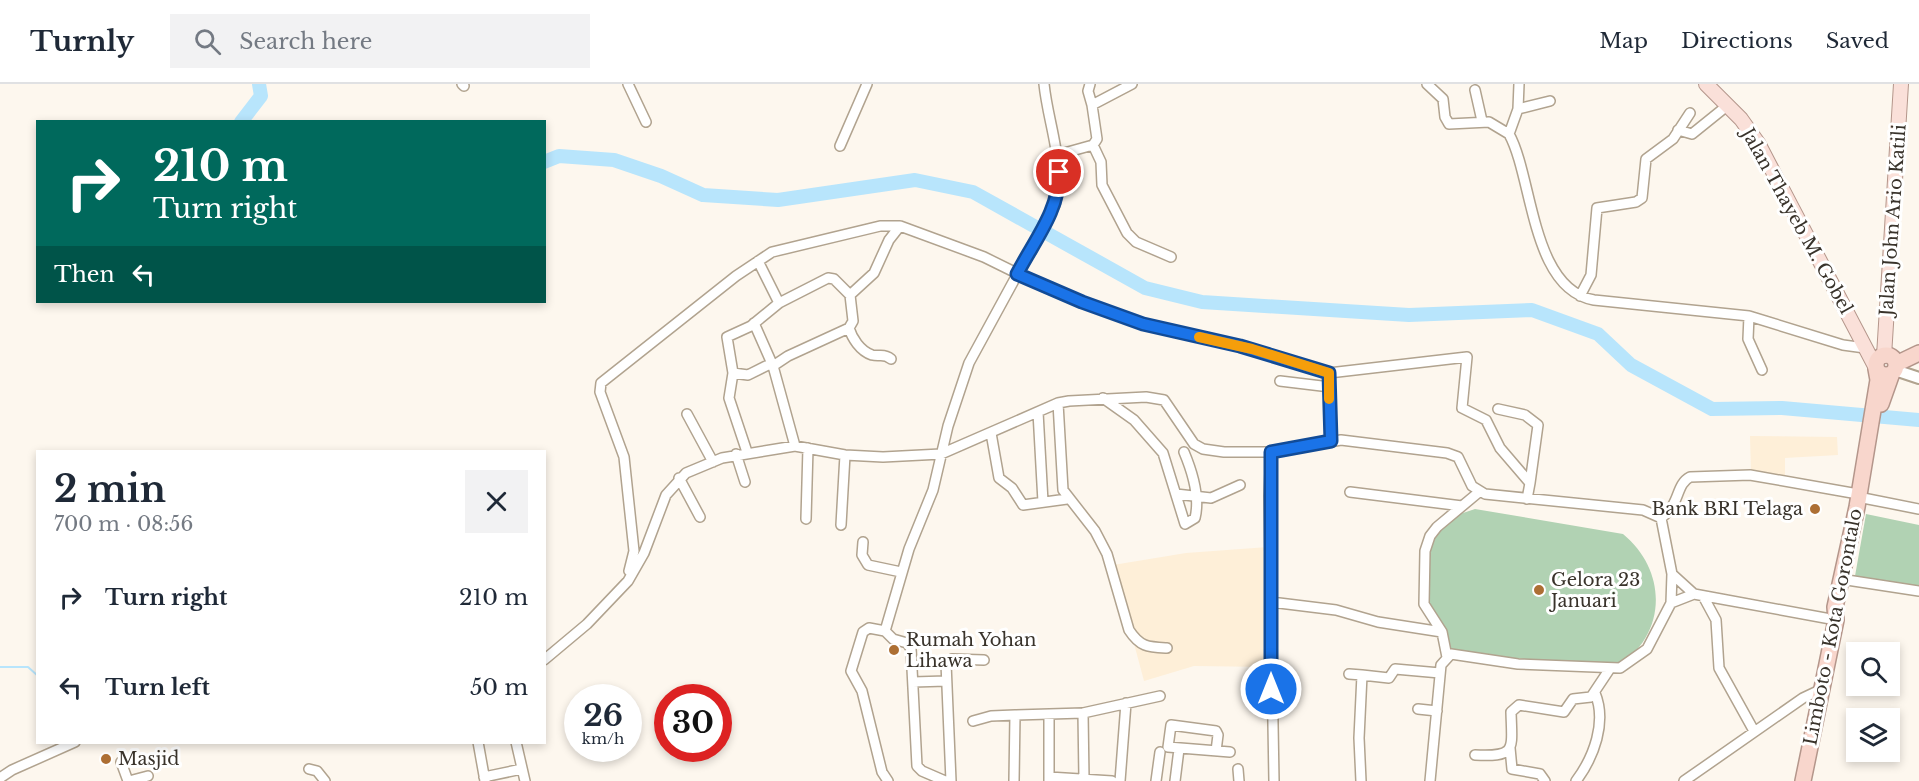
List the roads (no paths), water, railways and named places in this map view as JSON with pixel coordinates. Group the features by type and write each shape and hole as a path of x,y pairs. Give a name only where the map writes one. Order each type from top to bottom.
{"highway":[{"path":"1836,620 1842,608 1864,475 1886,365 1919,353"},
{"name":"Limboto - Kota Gorontalo","path":"1803,781 1836,620 1835,607 1861,496"}],"main road":[{"name":"Jalan Thayeb M. Gobel","path":"1706,84 1728,105 1758,143 1865,348 1886,365"},
{"name":"Jalan John Ario Katili","path":"1886,365 1901,84"},
{"path":"1856,329 1868,337 1887,328"}],"street":[{"path":"628,84 646,122"},
{"path":"840,146 867,84"},
{"path":"885,630 901,572 933,490 941,454 969,363 1055,205 1059,189 1057,155 1044,84"},
{"path":"1057,155 1093,145 1097,139 1088,91 1090,84"},
{"path":"1092,105 1132,84"},
{"path":"1427,84 1443,99 1449,124 1482,121 1509,134 1515,144 1526,193 1546,255 1555,271 1580,296 1594,300 1749,316 1843,345 1865,348"},
{"path":"1509,134 1518,109 1519,84"},
{"path":"1475,90 1482,121"},
{"path":"1518,109 1550,101"},
{"path":"1678,130 1685,134 1692,134 1728,105"},
{"path":"1580,296 1591,275 1597,208 1636,202 1642,198 1646,159 1673,139 1690,113"},
{"path":"1093,145 1101,162 1102,185 1127,233 1136,242 1171,257"},
{"path":"609,600 631,567 634,551 623,452 599,386 605,378 758,261 784,248 880,226 900,226 984,257 1073,299 1143,324 1240,346 1329,373 1467,357 1462,408 1486,420 1500,448 1530,483"},
{"path":"850,295 874,273 889,240 900,226"},
{"path":"758,261 779,303"},
{"path":"733,373 748,375 849,327 852,321 850,295 834,279 828,278 779,303 745,330 728,337 733,373 729,398 747,452"},
{"path":"1749,316 1748,339 1762,370"},
{"path":"754,322 772,365 795,446"},
{"path":"849,327 855,341 867,353 885,355 891,359"},
{"path":"1886,365 1919,378"},
{"path":"1329,373 1331,441"},
{"path":"1280,381 1330,387"},
{"path":"546,658 628,581 638,566 666,495 679,478 736,454 795,446 845,455 910,457 941,454 1058,403 1103,398 1146,397 1164,400 1194,444 1203,449 1224,452 1271,452 1331,441 1354,441 1447,453 1463,462 1472,486 1479,492 1527,500 1643,510 1661,518"},
{"path":"1103,398 1134,420 1163,453 1185,524 1195,518 1196,498 1191,468 1184,452"},
{"path":"1058,403 1063,490 1067,499 1081,511 1107,554 1129,630 1145,647 1167,648"},
{"path":"1498,409 1525,415 1538,425 1527,500"},
{"path":"1038,412 1043,502"},
{"path":"687,414 713,462"},
{"path":"991,433 999,478 1012,488 1023,505 1067,499"},
{"path":"1166,460 1184,452 1194,444"},
{"path":"806,519 808,448"},
{"path":"1271,452 1274,781"},
{"path":"736,454 745,482"},
{"path":"842,525 845,455"},
{"path":"1661,518 1676,505 1683,482 1690,477 1750,475 1919,509"},
{"path":"679,478 700,517"},
{"path":"1176,494 1211,498 1240,485"},
{"path":"1350,492 1462,506"},
{"path":"1447,657 1442,632 1424,604 1422,592 1425,551 1430,536 1479,492"},
{"path":"1430,781 1441,665 1451,654 1518,664 1609,670 1620,668 1647,649 1671,603 1672,574 1661,518"},
{"path":"863,542 862,555 868,564 901,572"},
{"path":"1672,574 1698,595 1716,620 1719,668 1754,731"},
{"path":"1847,580 1919,591"},
{"path":"1671,603 1698,595 1836,620"},
{"path":"1271,602 1336,610 1378,622 1442,632"},
{"path":"888,781 877,752 862,691 851,671 863,632 870,628 885,630 893,639 909,646 917,766 922,771 945,781"},
{"path":"951,781 945,665 948,660 984,660"},
{"path":"1349,674 1389,678 1395,669 1440,673"},
{"path":"1545,781 1542,774 1512,769 1511,712 1519,705 1563,712 1573,699 1585,699 1595,693 1609,670"},
{"path":"1360,781 1359,738 1362,675"},
{"path":"913,682 946,681"},
{"path":"1684,781 1803,698 1822,689"},
{"path":"1576,781 1594,751 1599,713 1595,693"},
{"path":"973,721 991,716 1049,716 1083,713 1160,696"},
{"path":"1120,781 1126,703"},
{"path":"1418,709 1437,711"},
{"path":"1083,713 1084,779"},
{"path":"1014,781 1015,716"},
{"path":"1049,716 1049,779 1110,781"},
{"path":"1216,751 1218,735 1216,730 1173,724 1167,745 1179,749 1230,752"},
{"path":"0,778 12,770 70,744"},
{"path":"478,744 483,780 522,769"},
{"path":"516,744 525,781"},
{"path":"1475,755 1502,756 1510,746"},
{"path":"1175,781 1179,749"},
{"path":"1156,781 1160,752"},
{"path":"121,762 128,781 148,776"},
{"path":"309,769 317,771 325,781"},
{"path":"1238,769 1239,781"}],"waterway":[{"path":"243,120 261,96 259,84"},
{"path":"546,161 559,156 614,160 661,176 703,195 778,200 915,180 973,192 1145,288 1202,302 1409,315 1532,310 1598,334 1631,365 1712,409 1782,408 1919,420"},
{"path":"0,667 28,667 36,674"}],"place":[{"name":"Bank BRI Telaga","path":"1815,509"},
{"name":"Gelora 23 Januari","path":"1539,590"},
{"name":"Rumah Yohan Lihawa","path":"894,650"},
{"name":"Masjid","path":"106,759"}]}
